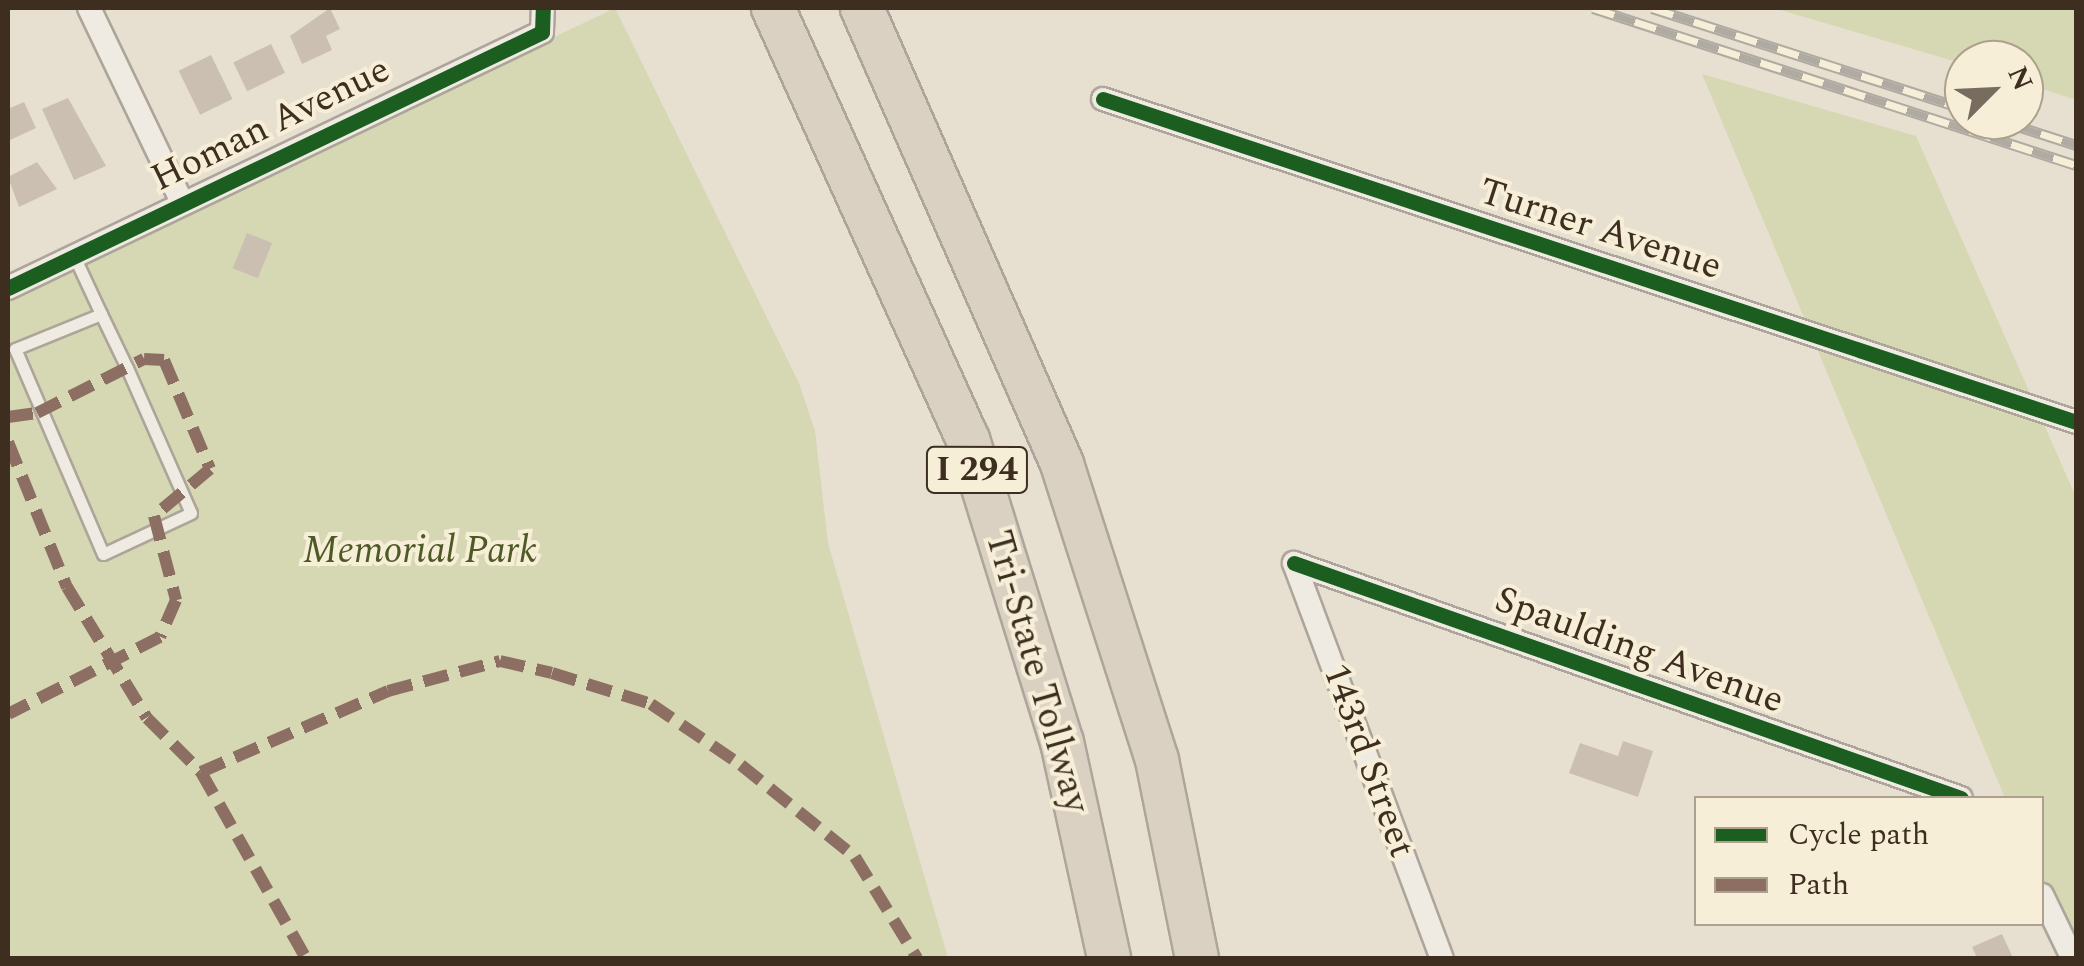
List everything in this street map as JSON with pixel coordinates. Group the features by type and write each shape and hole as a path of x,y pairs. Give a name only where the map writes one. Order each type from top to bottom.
{"highway":[{"name":"Tri-State Tollway","path":"773,8 968,439 1062,742 1109,958"},
{"name":"I 294","path":"862,8 1062,464 1157,760 1196,958"}],"street":[{"path":"89,8 183,204"},
{"name":"Homan Avenue","path":"8,288 542,32 543,8"},
{"name":"Turner Avenue","path":"1103,98 2076,422"},
{"name":"Spaulding Avenue","path":"1294,563 1955,796"},
{"name":"143rd Street","path":"1294,563 1442,958"},
{"path":"2044,899 2070,955"}],"lane":[{"path":"74,256 101,314 191,513 103,554 15,349 101,314"}],"green space":[{"name":"Memorial Park","path":"615,8 799,383 815,431 828,543 948,958 8,958 8,299"},
{"path":"1774,8 2076,8 2076,100 2044,90 2044,40 1944,40 1944,58"},
{"path":"1702,74 1916,136 2076,497 2076,958 2044,891 2044,796 2004,796"}],"building":[{"path":"330,8 340,29 326,36 332,50 302,64 290,36"},
{"path":"271,44 285,73 247,91 233,62"},
{"path":"211,55 232,99 200,115 179,71"},
{"path":"68,98 106,166 74,180 42,109"},
{"path":"24,102 36,128 8,141 8,109"},
{"path":"37,162 57,189 19,207 8,177"},
{"path":"247,233 272,243 258,278 233,268"},
{"path":"1623,741 1653,751 1638,797 1569,773 1580,743 1618,756"},
{"path":"2002,934 2013,958 1977,958 1972,947"}],"railway":[{"path":"1593,8 2076,165"},
{"path":"1652,8 1944,103"},
{"path":"2044,135 2076,145"}],"marked path":[{"path":"8,417 37,413 144,359 164,360 210,469 154,516 176,600 160,637 8,714"},
{"path":"8,442 67,587 147,718 201,772 388,691 500,661 552,673 651,704 741,765 855,857 917,958"},
{"path":"201,772 304,955"}],"cycle path":[{"path":"8,288 542,32 543,8"},
{"path":"1103,99 2076,422"},
{"path":"1294,563 1955,796"}]}
